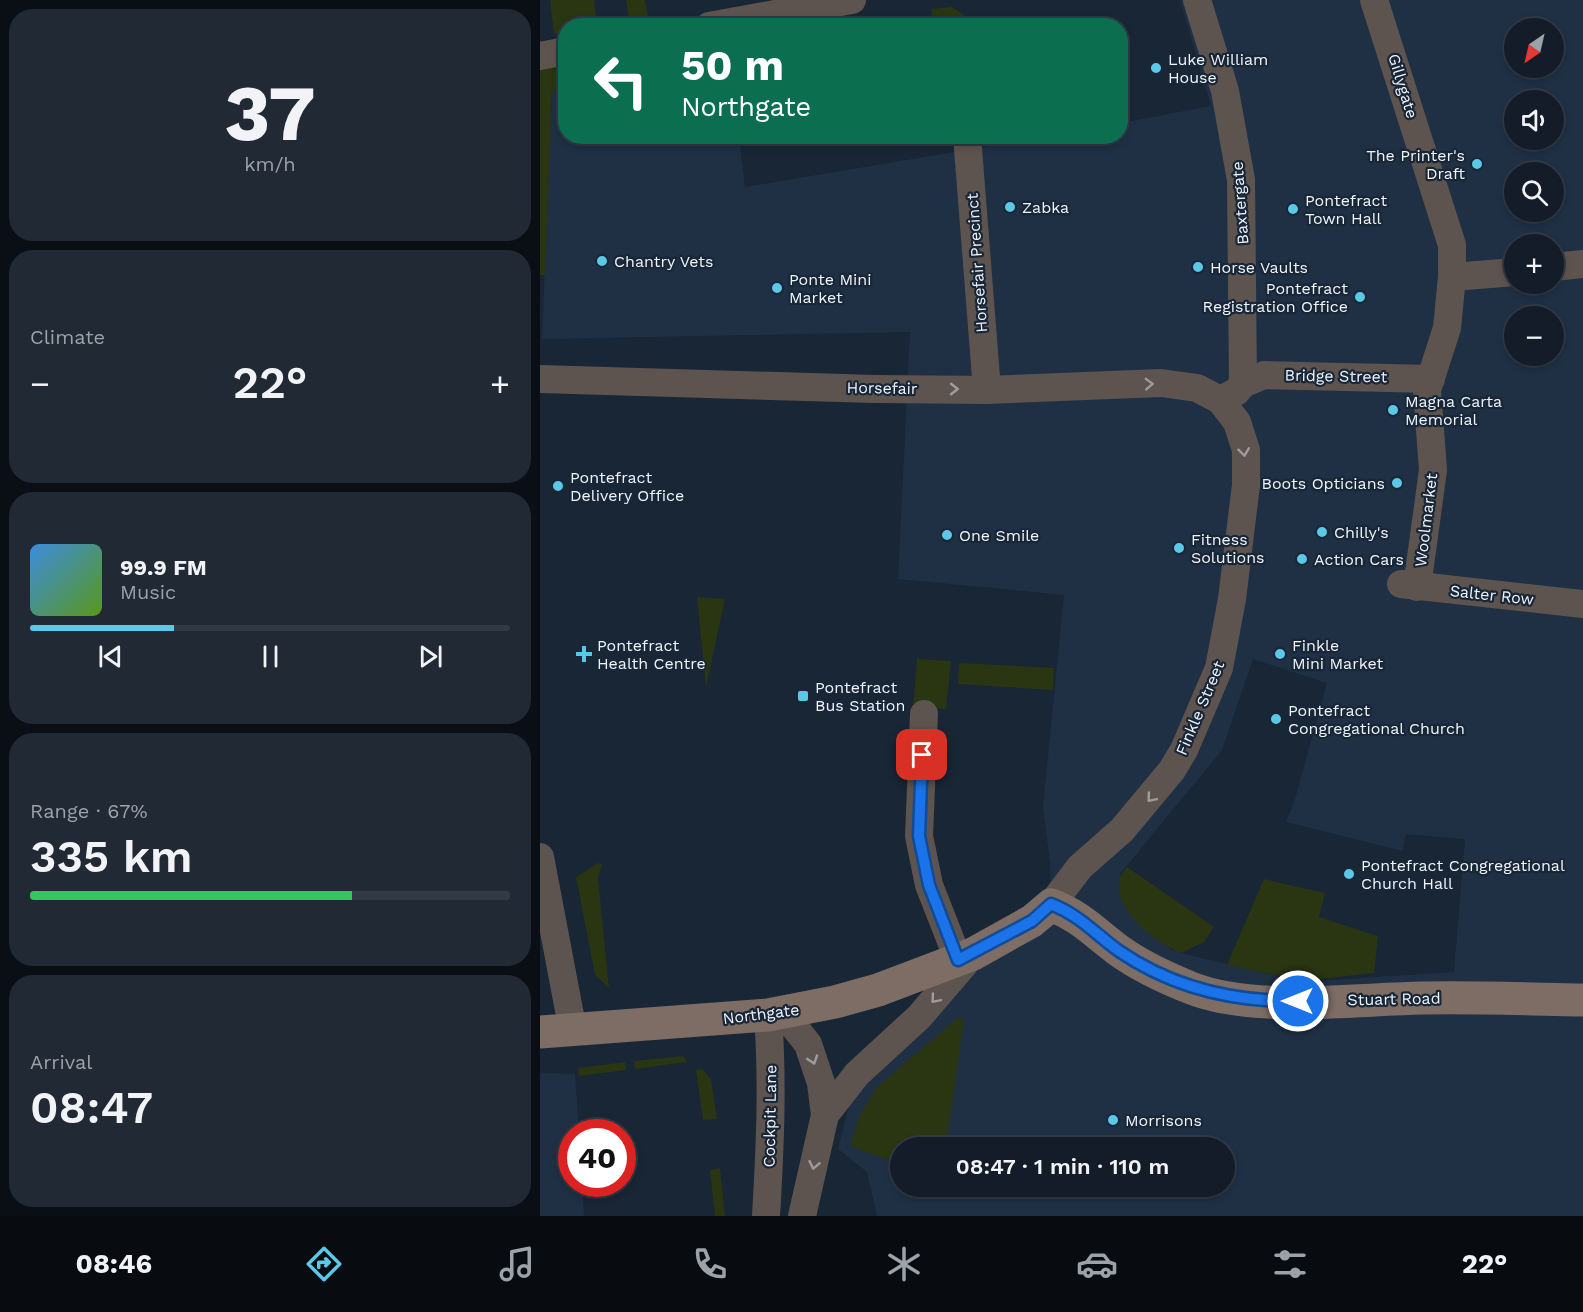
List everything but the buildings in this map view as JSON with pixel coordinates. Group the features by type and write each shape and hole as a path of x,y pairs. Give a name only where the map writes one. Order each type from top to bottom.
{"street":[{"path":"753,18 852,0"},
{"name":"Baxtergate","path":"1197,0 1225,91 1241,180 1232,392"},
{"name":"Gillygate","path":"1374,0 1452,245 1452,277"},
{"path":"540,56 558,53"},
{"name":"Horsefair Precinct","path":"968,144 987,390"},
{"path":"1564,266 1583,264"},
{"path":"1452,277 1504,273"},
{"name":"Woolmarket","path":"1409,586 1433,470 1427,390 1447,328 1452,277"},
{"name":"Bridge Street","path":"1232,392 1264,375 1431,379"},
{"name":"Horsefair","path":"540,379 987,390 1161,383 1232,392"},
{"name":"Finkle Street","path":"1051,904 1080,867 1122,830 1172,770 1184,750 1219,668 1232,599 1246,485 1246,450 1237,422 1232,392"},
{"name":"Salter Row","path":"1409,586 1583,604"},
{"path":"924,714 919,836 929,885 965,957"},
{"path":"540,857 573,1031"},
{"name":"Northgate","path":"540,1032 776,1014 878,990 965,957 1032,921 1051,904"},
{"name":"Stuart Road","path":"1051,904 1085,921 1118,950 1148,969 1193,989 1232,997 1277,1001 1426,998 1583,1000"},
{"name":"Northgate","path":"825,1115 857,1074 919,1017 965,957"},
{"path":"776,1014 808,1044 820,1083 825,1115 802,1216"},
{"name":"Cockpit Lane","path":"766,1216 770,1154 771,1064 776,1014"}],"shaded area":[{"path":"1180,0 1583,0 1583,1216 877,1216 867,1172 838,1149 857,1074 1051,904 1050,863 1043,807 1064,595 898,579 910,332 542,339 552,92 558,91 558,144 740,144 745,187 1001,144 1128,144 1128,122 1211,106","holes":["1253,659 1327,683 1294,803 1286,822 1402,851 1406,834 1465,839 1454,972 1303,982 1181,953 1170,949 1120,874 1222,750"]},
{"path":"540,1073 575,1074 578,1119 558,1119 558,1197 583,1197 584,1216 540,1216"}],"green space":[{"path":"550,0 594,0 596,18 558,18 558,33 554,34"},
{"path":"626,0 645,0 648,16 629,18"},
{"path":"952,7 968,18 933,18 931,9"},
{"path":"918,16 918,18 879,18"},
{"path":"558,65 558,91 552,92 545,275 540,275 540,69"},
{"path":"697,597 725,599 706,687"},
{"path":"917,659 951,661 946,709 913,706"},
{"path":"959,663 1054,668 1053,690 958,684"},
{"path":"598,863 602,864 598,878 609,988 595,975 576,877"},
{"path":"1127,867 1214,927 1204,942 1181,953 1144,930 1124,905 1119,892 1120,879"},
{"path":"1264,879 1325,893 1319,917 1378,936 1374,973 1302,981 1227,965"},
{"path":"958,1018 964,1019 947,1137 890,1137 890,1160 850,1146 860,1115 876,1088"},
{"path":"684,1056 686,1062 635,1069 634,1061"},
{"path":"625,1062 626,1070 579,1076 578,1068"},
{"path":"703,1069 711,1079 717,1119 703,1120 696,1070"},
{"path":"720,1168 725,1216 715,1216 710,1170"}],"place":[{"name":"Luke William House","path":"1156,68"},
{"name":"The Printer's Draft","path":"1477,164"},
{"name":"Zabka","path":"1010,207"},
{"name":"Pontefract Town Hall","path":"1293,209"},
{"name":"Chantry Vets","path":"602,261"},
{"name":"Horse Vaults","path":"1198,267"},
{"name":"Ponte Mini Market","path":"777,288"},
{"name":"Pontefract Registration Office","path":"1360,297"},
{"name":"Magna Carta Memorial","path":"1393,410"},
{"name":"Boots Opticians","path":"1397,483"},
{"name":"Pontefract Delivery Office","path":"558,486"},
{"name":"Chilly's","path":"1322,532"},
{"name":"One Smile","path":"947,535"},
{"name":"Fitness Solutions","path":"1179,548"},
{"name":"Action Cars","path":"1302,559"},
{"name":"Pontefract Health Centre","path":"584,654"},
{"name":"Finkle Mini Market","path":"1280,654"},
{"name":"Pontefract Bus Station","path":"803,696"},
{"name":"Pontefract Congregational Church","path":"1276,719"},
{"name":"Pontefract Congregational Church Hall","path":"1349,874"},
{"name":"Morrisons","path":"1113,1120"}],"route":[{"path":"922,755 919,836 929,885 958,960 1032,921 1051,904 1085,921 1118,950 1148,969 1193,989 1257,1001 1298,1001"}]}
